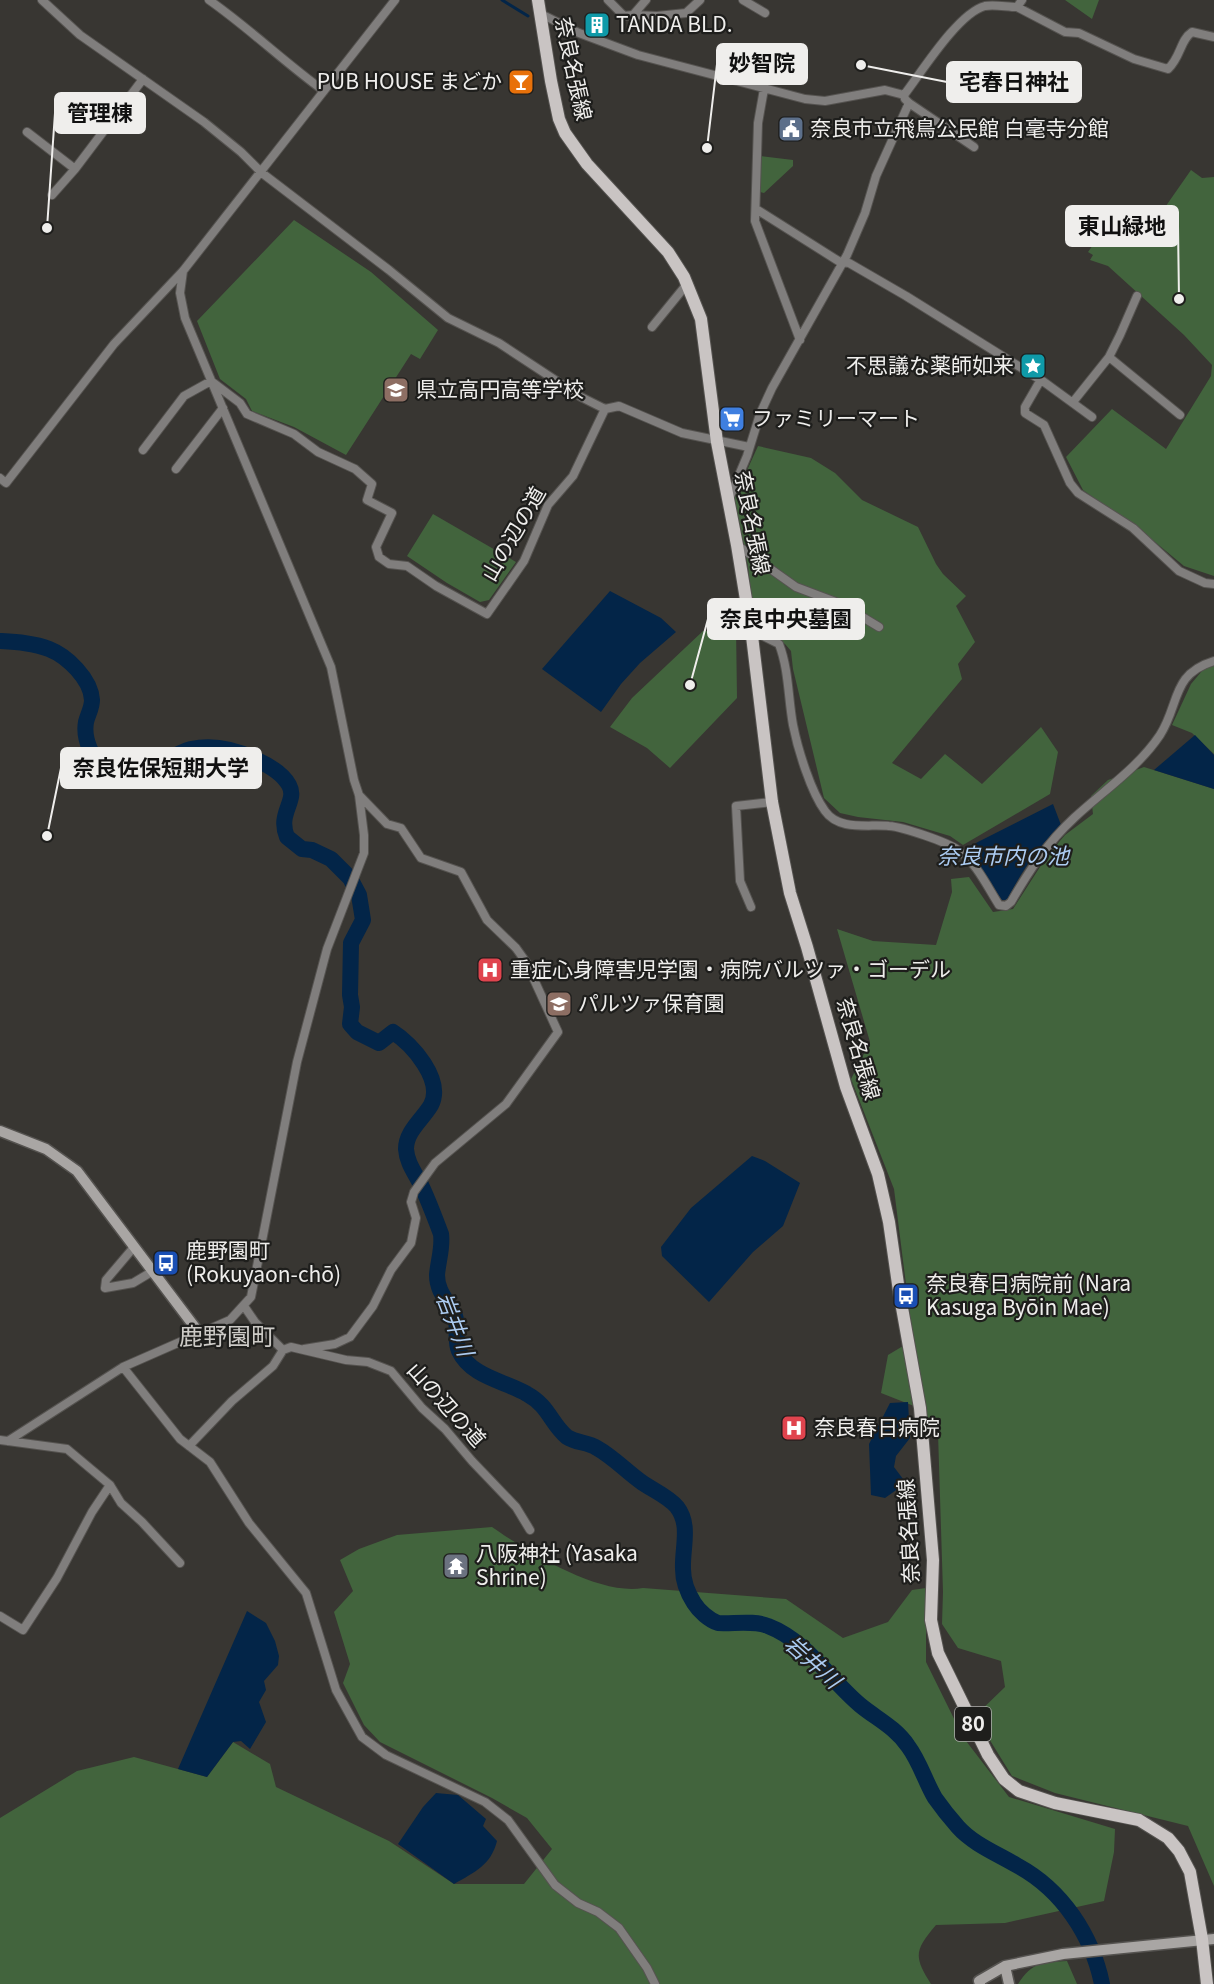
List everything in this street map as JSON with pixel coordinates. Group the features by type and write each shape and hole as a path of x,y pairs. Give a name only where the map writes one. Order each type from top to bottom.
{"main road":[{"name":"奈良名張線","path":"538,0 551,81 559,118 565,133 593,172 668,252 687,284 701,320 717,442 752,636 772,802 790,893 846,1087 878,1174 889,1222 920,1408 933,1560 931,1620 938,1653 988,1755 1004,1779 1019,1791 1055,1803 1139,1820 1168,1838 1179,1851 1190,1872 1208,1939 1206,1984"}],"street":[{"path":"42,0 80,35 204,122 242,152 261,173 448,318 498,343 581,397 605,409 619,406 682,434 749,447"},
{"path":"209,0 240,22 289,65 324,91"},
{"path":"0,478 6,483 114,344 183,271 395,0"},
{"path":"608,0 624,16 686,13 700,0"},
{"path":"633,15 646,0"},
{"path":"743,0 765,14"},
{"path":"904,95 940,46 964,19 984,6 1019,4 1065,32 1079,33 1134,59 1168,69 1176,61 1186,36 1192,32 1214,37"},
{"path":"541,14 579,33 638,55 805,99 825,101 885,90 904,95"},
{"path":"52,195 75,169 143,79"},
{"path":"765,89 758,123 756,221 800,340"},
{"path":"904,95 904,99 909,103 974,147"},
{"path":"728,501 760,414 772,388 843,263 865,213 876,176 909,103"},
{"path":"27,132 75,169"},
{"path":"756,209 843,263 849,263 906,296 1073,402 1092,417"},
{"path":"4,1441 123,1367 230,1320 251,1297 297,1062 327,950 364,853 359,795 331,667 185,318 180,293 183,271"},
{"path":"652,327 687,284"},
{"path":"1073,402 1109,357 1137,296"},
{"path":"1109,357 1180,415"},
{"path":"143,450 184,396 211,381"},
{"name":"山の辺の道","path":"211,381 240,403 247,414 294,434 318,452 355,469 372,484 367,500 392,513 376,548 379,557 388,564 407,566 436,586 487,614 524,561 548,505 573,476 605,409"},
{"path":"1040,381 1025,407 1025,413 1044,425 1067,477 1078,493 1133,528 1179,570 1205,583 1214,584"},
{"path":"176,470 223,408"},
{"path":"737,545 796,587 841,604 879,627"},
{"path":"752,636 761,635 779,644 784,657 793,726 815,797 827,814 839,822 860,827 891,826 949,844 967,859 999,905 1006,906 1011,902 1049,842 1147,751 1161,733 1172,704 1194,668 1214,661"},
{"path":"189,1446 232,1401 273,1366 283,1350 291,1347 304,1349 335,1344 350,1337 373,1306 391,1270 411,1243 416,1218 411,1202 414,1192 435,1163 506,1104 558,1032 526,962 516,948 487,920 461,872 429,863 421,858 401,828 387,824 359,795"},
{"path":"751,907 740,881 736,806 772,802"},
{"path":"0,1131 46,1149 78,1171 200,1334"},
{"path":"134,1247 106,1280 105,1288 133,1283 153,1271"},
{"path":"244,1306 255,1322 283,1350"},
{"name":"山の辺の道","path":"304,1349 346,1360 368,1362 391,1371 422,1408 445,1429 471,1461 516,1507 530,1530"},
{"path":"123,1367 180,1439 210,1462 249,1523 306,1593 336,1690 362,1737 386,1755 485,1802 508,1820 555,1886 578,1903 598,1912 619,1928 647,1968 655,1984"},
{"path":"4,1441 67,1449 110,1485 121,1503 180,1563"},
{"path":"0,1616 23,1630 57,1578 92,1512 110,1485"},
{"path":"980,1984 979,1981 1005,1966 1063,1954 1208,1939"},
{"path":"1005,1966 1009,1984"}],"green space":[{"path":"1065,0 1099,0 1092,19"},
{"path":"761,156 793,160 793,166 764,193 760,192"},
{"path":"1191,170 1202,178 1214,177 1214,576 1184,566 1083,490 1066,457 1112,409 1166,449 1211,376 1212,365 1184,335 1108,266 1090,260 1093,255 1088,252 1118,209 1146,218 1161,213"},
{"path":"294,220 371,272 438,330 420,359 411,354 346,455 294,427 252,411 246,399 220,379 197,321"},
{"path":"758,446 811,458 835,473 862,500 918,527 936,564 966,596 956,606 975,642 958,664 962,679 892,763 921,779 945,754 982,784 1041,727 1058,752 1050,794 963,845 950,836 903,822 840,813 824,798 793,669 791,651 785,644 754,627 748,566 734,499"},
{"path":"433,514 516,562 489,600 480,602 407,556"},
{"path":"736,626 737,698 670,768 647,748 610,727 632,698 703,631 717,631"},
{"path":"1214,659 1214,754 1192,733 1172,725 1191,684"},
{"path":"1144,767 1214,789 1214,1886 1188,1826 1055,1793 1012,1776 975,1716 1005,1687 1001,1661 958,1648 942,1624 938,1433 914,1406 881,1393 888,1355 913,1340 894,1189 851,1079 870,1042 837,929 873,941 936,945 952,892 951,879 969,877 993,912 1013,909 1047,856 1065,835 1093,814 1091,796 1108,780"},
{"path":"492,1527 544,1559 585,1579 625,1589 643,1588 786,1599 843,1638 888,1622 912,1590 926,1588 926,1662 963,1737 1009,1797 1115,1829 1114,1852 1104,1901 1005,1923 936,1925 920,1947 919,1953 921,1966 931,1984 0,1984 0,1818 77,1771 134,1757 207,1777 233,1742 270,1764 276,1787 389,1841 454,1884 524,1884 552,1849 527,1818 380,1742 364,1725 343,1683 350,1664 334,1612 353,1591 340,1560 359,1549 397,1535"},
{"path":"1067,1961 1077,1984 1018,1984 1023,1976 1034,1967 1051,1962"}],"water":[{"path":"610,591 661,618 676,632 640,663 601,712 542,669"},
{"path":"1195,735 1214,755 1214,789 1154,770"},
{"name":"奈良市内の池","path":"1053,804 1061,825 1031,860 1007,900 1002,900 966,848"},
{"path":"752,1156 765,1161 800,1183 783,1226 753,1252 709,1302 662,1256 661,1247 691,1208"},
{"path":"908,1402 910,1438 896,1456 894,1467 906,1483 885,1498 871,1495 869,1444 890,1403"},
{"path":"247,1611 266,1623 279,1656 278,1665 264,1681 266,1690 259,1702 266,1722 250,1749 241,1741 233,1742 207,1777 178,1769"},
{"path":"436,1793 458,1795 486,1819 483,1826 497,1841 486,1862 454,1884 398,1844 423,1807"}],"waterway":[{"path":"502,0 528,16"},
{"name":"岩井川","path":"0,641 19,642 49,649 63,657 83,676 91,692 92,700 85,729 87,742 97,761 107,770 118,775 140,774 191,749 217,748 241,753 257,760 283,777 291,791 284,821 287,837 302,849 312,850 331,859 350,878 359,895 363,920 351,943 350,1024 357,1032 379,1043 393,1032 417,1054 430,1074 434,1095 431,1105 409,1136 406,1149 410,1164 425,1193 441,1234 437,1281 455,1316 458,1347 464,1360 480,1373 518,1389 534,1399 567,1437 603,1452 673,1503 684,1521 685,1583 689,1595 699,1609 718,1623 756,1623 782,1633 806,1651 860,1705 903,1739 935,1798 958,1827 978,1844 1034,1876 1061,1901 1083,1931 1102,1984"}],"place":[{"name":"TANDA BLD.","path":"597,25"},
{"name":"宅春日神社","path":"861,65"},
{"name":"PUB HOUSE まどか","path":"521,82"},
{"name":"奈良市立飛鳥公民館 白毫寺分館","path":"791,129"},
{"name":"妙智院","path":"707,148"},
{"name":"管理棟","path":"47,228"},
{"name":"東山緑地","path":"1179,299"},
{"name":"不思議な薬師如来","path":"1033,366"},
{"name":"県立高円高等学校","path":"396,390"},
{"name":"ファミリーマート","path":"732,419"},
{"name":"奈良中央墓園","path":"690,685"},
{"name":"奈良佐保短期大学","path":"47,836"},
{"name":"重症心身障害児学園・病院バルツァ・ゴーデル","path":"490,970"},
{"name":"パルツァ保育園","path":"559,1004"},
{"name":"鹿野園町 (Rokuyaon-chō)","path":"166,1263"},
{"name":"奈良春日病院前 (Nara Kasuga Byōin Mae)","path":"906,1296"},
{"name":"奈良春日病院","path":"794,1428"},
{"name":"八阪神社 (Yasaka Shrine)","path":"456,1566"}],"district":[{"name":"鹿野園町","path":"227,1337"}]}
